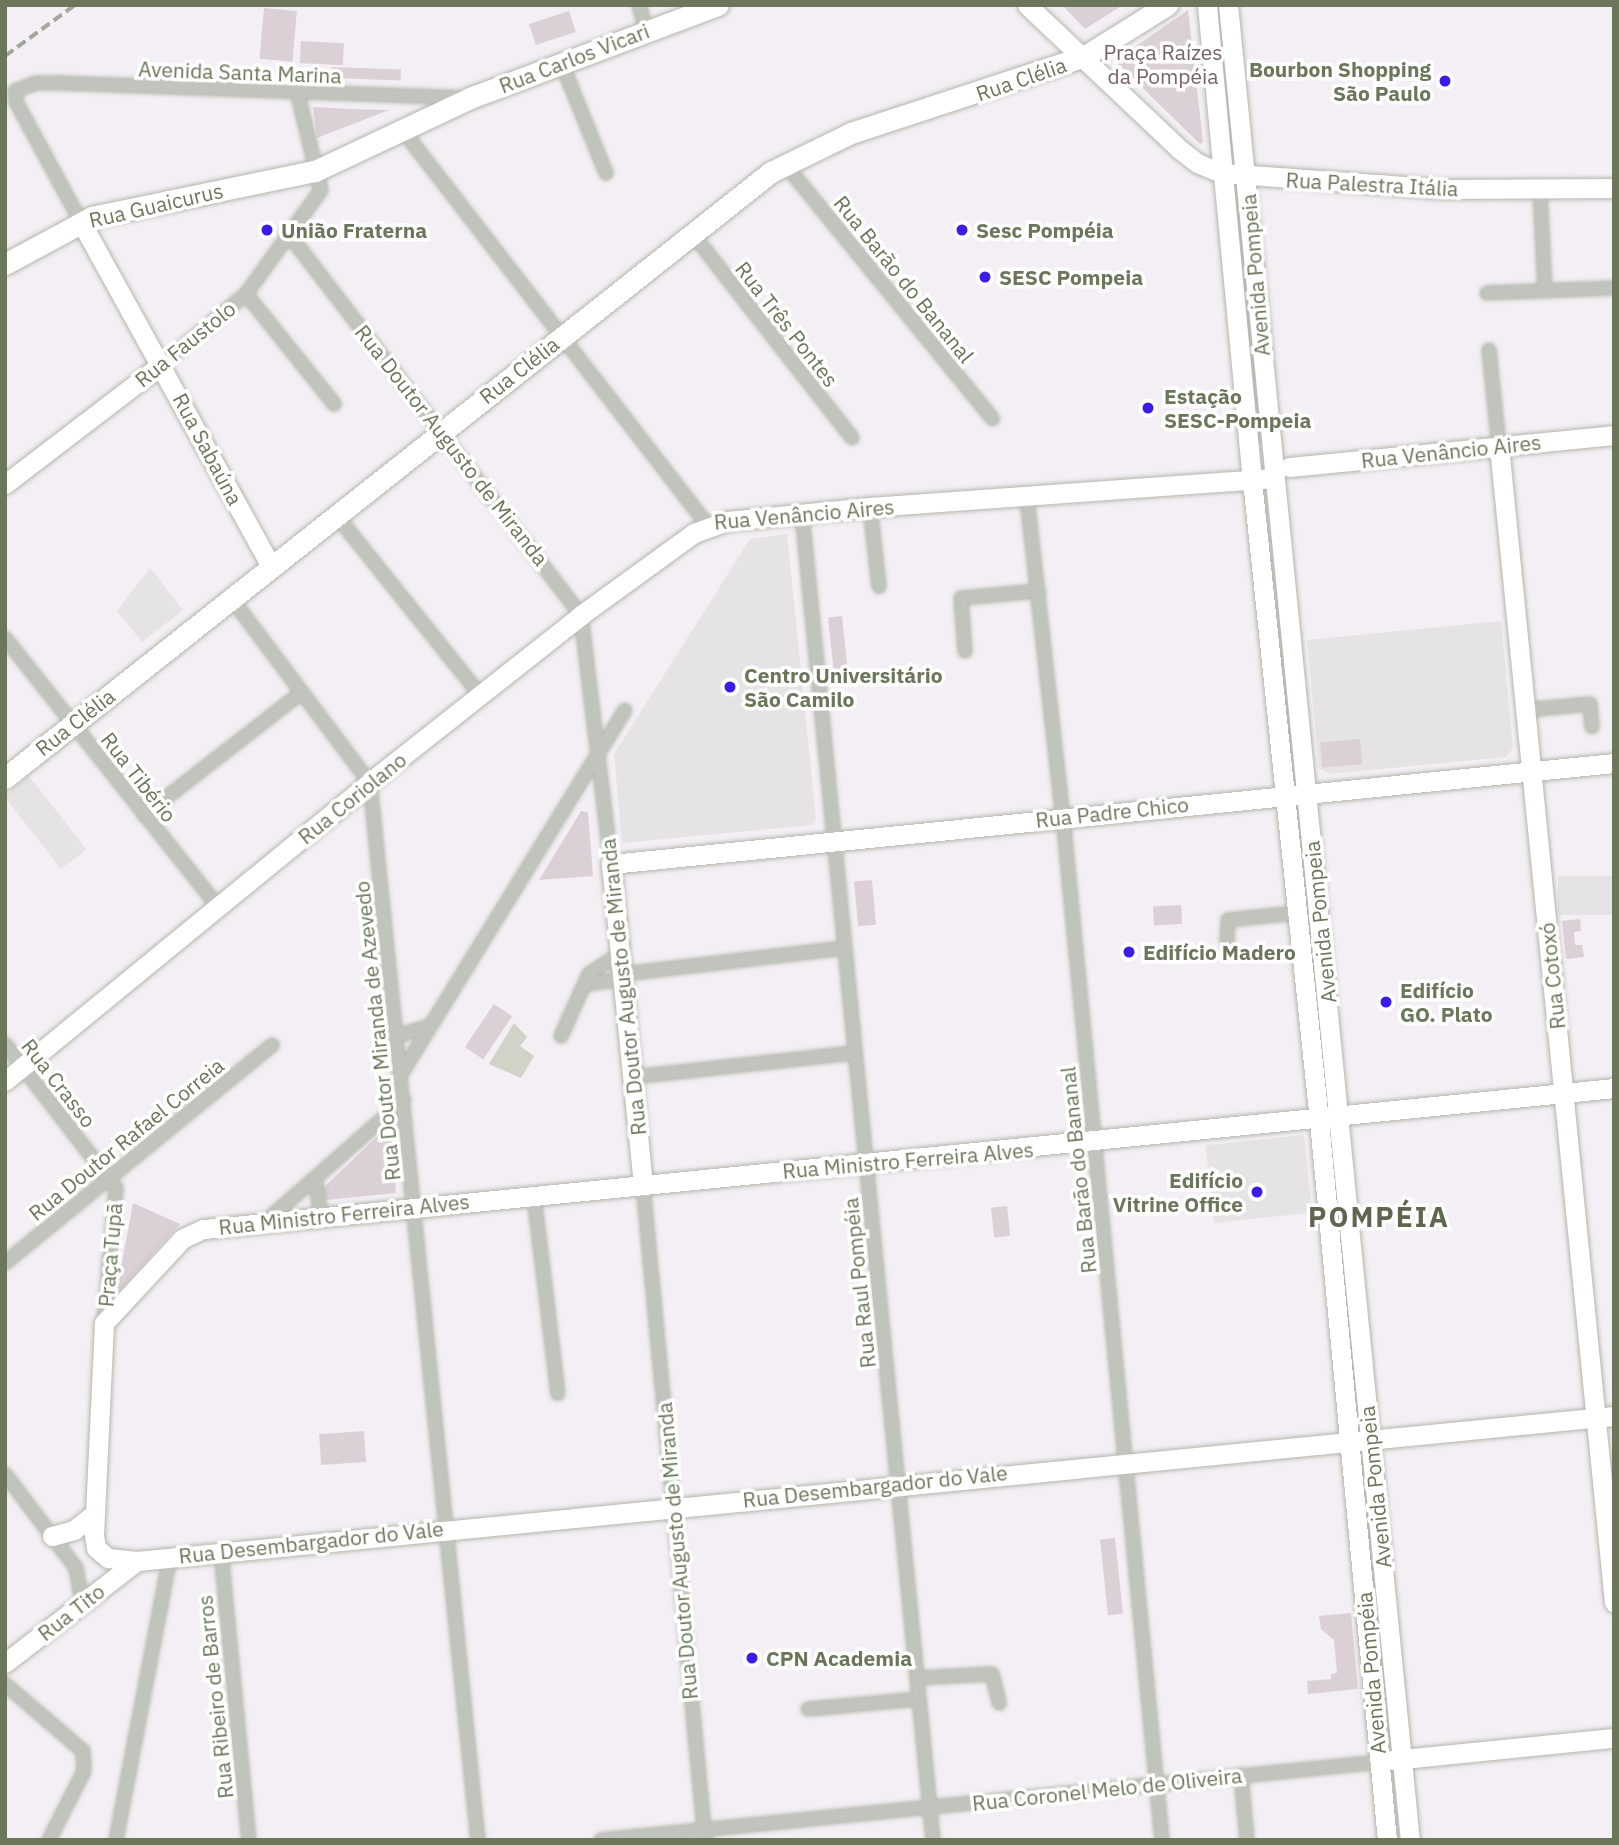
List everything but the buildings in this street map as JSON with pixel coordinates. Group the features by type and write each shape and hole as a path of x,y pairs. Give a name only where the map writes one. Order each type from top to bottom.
{"main road":[{"name":"Rua Carlos Vicari","path":"401,128 646,29 718,5"},
{"name":"Rua Clélia","path":"5,778 784,163 851,133 1085,56 1167,5"},
{"name":"Rua Guaicurus","path":"5,264 81,222 315,171 401,128"}],"street":[{"path":"639,5 646,29"},
{"name":"Rua Palestra Itália","path":"1027,5 1085,56 1178,148 1197,163 1222,173 1245,177 1540,190 1614,188"},
{"name":"Avenida Pompeia","path":"1207,5 1284,795"},
{"name":"Avenida Pompeia","path":"1228,5 1245,177 1282,473 1306,793 1341,1118 1410,1840"},
{"path":"561,62 606,173"},
{"name":"Avenida Santa Marina","path":"81,222 13,96 36,83 470,98"},
{"path":"298,94 315,171"},
{"name":"Rua Venâncio Aires","path":"401,128 708,526 870,507 1027,498 1108,497 1499,446 1614,435"},
{"name":"Rua Barão do Bananal","path":"784,163 993,419"},
{"name":"Rua Faustolo","path":"5,484 162,364 246,294 287,232 321,190 315,171"},
{"path":"1540,190 1545,291"},
{"name":"Rua Sabaúna","path":"81,222 162,364 271,566"},
{"name":"Rua Doutor Augusto de Miranda","path":"287,232 582,615 624,976 705,1835"},
{"name":"Rua Três Pontes","path":"692,233 852,438"},
{"path":"1488,293 1614,288"},
{"path":"246,294 334,404"},
{"name":"Rua Cotoxó","path":"1489,350 1563,1094 1605,1417 1614,1602"},
{"name":"Rua Barão do Bananal","path":"1027,498 1063,817 1162,1840"},
{"path":"870,507 879,586"},
{"name":"Rua Raul Pompéia","path":"802,513 933,1840"},
{"path":"336,515 480,695"},
{"name":"Rua Coriolano","path":"5,1081 480,695 582,615 708,526"},
{"path":"965,651 961,598 1039,591"},
{"path":"231,598 370,783"},
{"name":"Rua Tibério","path":"5,638 218,907"},
{"path":"144,815 302,692"},
{"path":"1525,710 1590,704 1592,727"},
{"path":"401,1074 625,710"},
{"name":"Rua Padre Chico","path":"611,864 834,839 1614,763"},
{"path":"577,787 601,777"},
{"name":"Rua Doutor Miranda de Azevedo","path":"370,783 417,1207 444,1529 478,1840"},
{"name":"Avenida Pompéia","path":"1284,795 1320,1121 1387,1840"},
{"path":"1227,941 1228,920 1296,912"},
{"path":"587,984 624,976 844,948"},
{"path":"561,1036 596,968 621,953"},
{"path":"396,1036 430,1026"},
{"name":"Rua Crasso","path":"5,1044 109,1178"},
{"name":"Rua Doutor Rafael Correia","path":"5,1264 272,1045"},
{"path":"633,1077 855,1053"},
{"name":"Rua Ministro Ferreira Alves","path":"202,1229 1320,1121 1614,1088"},
{"path":"265,1222 404,1100"},
{"name":"Praça Tupã","path":"104,1323 116,1188 109,1178"},
{"path":"315,1178 321,1216"},
{"path":"534,1196 558,1394"},
{"name":"Praça Tupã","path":"104,1323 182,1239 202,1229"},
{"path":"104,1323 94,1535 101,1553 137,1561"},
{"name":"Rua Desembargador do Vale","path":"137,1561 899,1483 1605,1417"},
{"path":"5,1475 52,1535 81,1579 82,1603"},
{"path":"52,1535 74,1530 95,1513"},
{"name":"Rua Ribeiro de Barros","path":"221,1551 249,1840"},
{"path":"116,1840 170,1556"},
{"name":"Rua Tito","path":"5,1663 137,1561"},
{"path":"917,1678 992,1674 999,1703"},
{"path":"5,1684 83,1751 84,1771 49,1840"},
{"path":"808,1709 919,1699"},
{"name":"Rua Coronel Melo de Oliveira","path":"601,1840 705,1835 930,1807 1614,1738"},
{"path":"1241,1775 1247,1840"}],"shaded area":[{"name":"Centro Universitário São Camilo","path":"787,534 816,819 812,825 622,843 614,754 750,539"},
{"path":"150,568 183,610 142,642 117,611"},
{"path":"1501,621 1513,748 1506,757 1329,774 1319,768 1307,640"},
{"path":"29,776 86,849 61,869 5,797"},
{"path":"1558,876 1614,876 1614,915 1558,915"},
{"path":"514,1023 527,1037 520,1046 534,1056 521,1078 489,1064"},
{"path":"1304,1135 1312,1213 1214,1223 1206,1145"}],"green space":[{"path":"1062,5 1123,5 1085,29"},
{"path":"264,8 297,11 292,62 260,59"},
{"name":"Praça Raízes da Pompéia","path":"1188,10 1203,142 1200,144 1115,61"},
{"path":"569,11 576,32 536,45 529,24"},
{"path":"301,41 344,43 343,65 300,63"},
{"path":"332,67 401,69 401,80 332,78"},
{"path":"313,107 352,109 389,110 317,138"},
{"path":"1239,205 1262,442 1258,442 1236,206"},
{"path":"1264,493 1293,760 1290,761"},
{"path":"842,616 849,685 835,686 828,617"},
{"path":"1360,739 1362,764 1322,767 1320,742"},
{"path":"581,811 588,812 593,876 539,880"},
{"path":"872,880 876,925 858,926 854,882"},
{"path":"1181,905 1182,924 1154,925 1153,906"},
{"path":"1580,919 1581,931 1574,932 1575,945 1582,945 1584,957 1566,959 1562,921"},
{"path":"494,1004 512,1016 483,1059 465,1047"},
{"path":"384,1130 392,1133 396,1193 326,1200 322,1189"},
{"path":"133,1203 180,1224 116,1295"},
{"path":"1007,1206 1010,1236 994,1238 991,1208"},
{"path":"364,1431 366,1462 321,1465 319,1434"},
{"path":"1361,1463 1390,1737 1387,1737"},
{"path":"1115,1538 1123,1614 1108,1615 1100,1540"},
{"path":"1351,1613 1358,1689 1308,1694 1307,1681 1331,1679 1331,1674 1337,1673 1334,1640 1321,1629 1319,1616"}],"railway":[{"path":"5,56 75,5"}],"place":[{"name":"Bourbon Shopping São Paulo","path":"1445,81"},
{"name":"União Fraterna","path":"267,230"},
{"name":"Sesc Pompéia","path":"962,230"},
{"name":"SESC Pompeia","path":"985,277"},
{"name":"Estação SESC-Pompeia","path":"1148,408"},
{"name":"Centro Universitário São Camilo","path":"730,687"},
{"name":"Edifício Madero","path":"1129,952"},
{"name":"Edifício GO. Plato","path":"1386,1002"},
{"name":"Edifício Vitrine Office","path":"1257,1192"},
{"name":"CPN Academia","path":"752,1658"}],"district":[{"name":"POMPÉIA","path":"1379,1217"}]}
